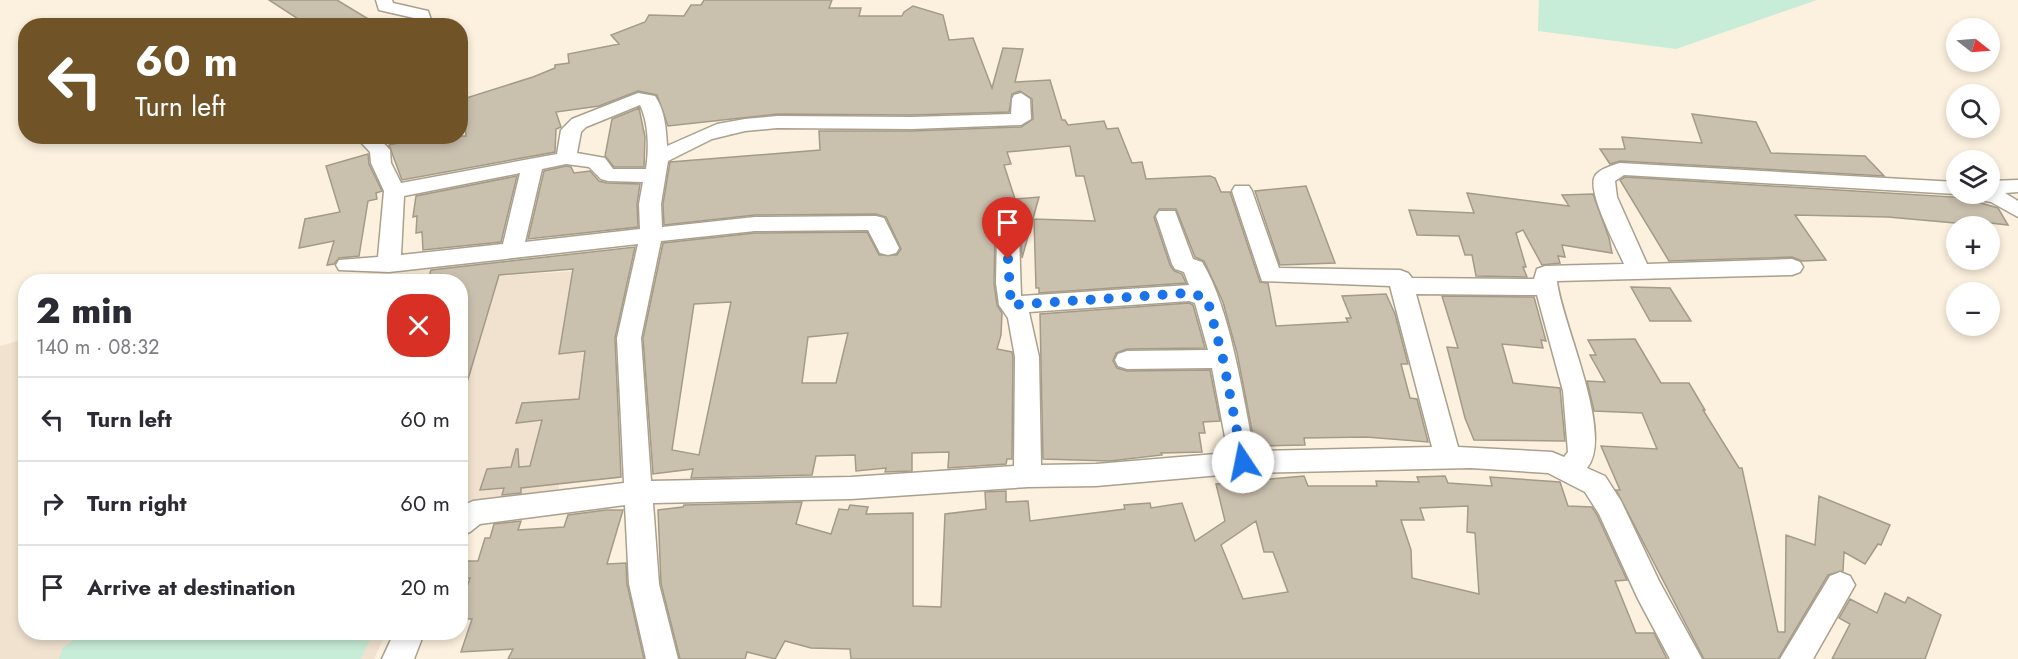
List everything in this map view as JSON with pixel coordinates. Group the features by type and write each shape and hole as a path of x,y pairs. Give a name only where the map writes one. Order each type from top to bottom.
{"street":[{"path":"384,0 386,6 422,15 423,18"},
{"path":"566,158 571,130 579,123 644,98 655,117 657,167 650,204 651,236 629,338 644,584 662,659"},
{"path":"394,191 566,158 591,159 598,162 599,168 608,175 657,167 705,135 734,126 777,122 912,123 1021,119 1021,99"},
{"path":"374,144 380,150 381,163 394,191 389,264"},
{"path":"512,251 533,163"},
{"path":"1639,272 1606,197 1604,178 1620,169 1946,187"},
{"path":"2000,187 2018,186"},
{"path":"1242,191 1270,276 1400,278 1448,458"},
{"path":"2000,199 2018,210"},
{"path":"1167,216 1183,264 1194,267 1207,298 1223,359 1243,462"},
{"path":"347,265 389,264 755,224 876,223 888,248"},
{"path":"1008,235 1007,283 1011,305 1020,317 1027,357 1028,476"},
{"path":"1570,469 1582,455 1576,391 1546,287 1545,274 1792,267"},
{"path":"1403,286 1546,287"},
{"path":"1011,305 1189,293 1207,298"},
{"path":"1127,360 1223,359"},
{"path":"468,517 473,513 638,492 851,488 1028,476 1096,475 1243,462 1448,458 1552,462 1570,469 1595,484 1611,509 1648,590 1686,659"},
{"path":"1796,659 1840,585"},
{"path":"398,659 405,640"}],"shaded area":[{"path":"500,261 496,276 611,269 600,351 569,429 558,491 468,501 468,274 366,274"},
{"path":"18,341 18,640 383,640 374,659 0,659 0,346"}],"green space":[{"path":"1539,0 1817,0 1676,49 1538,31"},
{"path":"74,640 370,640 361,659 59,659 63,647"}],"building":[{"path":"269,0 337,0 367,18 297,18"},
{"path":"704,0 832,0 829,8 861,8 859,16 902,16 913,6 943,15 949,40 973,38 992,88 1003,48 1023,49 1015,82 1050,80 1062,120 1065,120 1068,125 1104,121 1107,129 1118,128 1132,163 1142,162 1146,179 1210,176 1215,178 1221,192 1230,192 1260,282 1268,283 1276,326 1348,322 1346,318 1351,318 1342,296 1386,294 1395,314 1408,364 1401,364 1410,398 1417,399 1428,442 1366,437 1304,438 1305,445 1255,446 1237,353 1223,302 1204,261 1195,257 1176,209 1159,209 1154,217 1170,265 1174,271 1182,274 1186,283 1039,293 1039,288 1036,288 1034,219 1095,221 1084,176 1076,176 1070,146 1007,152 1011,164 1004,165 1015,199 1039,197 1022,258 1021,235 1018,229 1000,228 995,235 994,283 997,305 1002,313 1001,335 997,349 1012,352 1013,357 1012,459 1007,459 1006,464 948,468 949,452 912,453 912,471 885,472 886,468 856,471 855,455 816,456 812,475 691,478 693,469 653,474 643,338 663,243 755,233 867,232 879,255 897,255 901,249 886,217 876,214 755,215 664,225 663,204 670,162 820,150 819,131 912,131 1021,127 1033,119 1032,99 1020,91 1012,94 1009,112 912,115 777,114 668,126 657,95 638,91 599,106 556,112 561,127 556,129 555,152 402,180 389,145 468,144 468,97 533,77 555,68 555,65 569,63 568,54 619,44 611,35 645,22 649,15 684,16 691,5 701,5","holes":["731,302 699,455 672,450 694,304","848,333 836,383 802,383 808,337"]},
{"path":"639,108 645,137 644,167 614,167 605,156 612,119"},
{"path":"1692,114 1756,122 1771,153 1865,156 1884,176 1620,161 1610,164 1600,149 1625,149 1622,137 1702,143"},
{"path":"368,154 369,164 382,191 376,193 377,199 368,201 359,256 339,258 334,264 327,265 334,241 299,248 305,219 340,212 326,166"},
{"path":"571,167 574,173 590,171 599,181 607,183 640,184 637,204 638,227 528,239 544,171"},
{"path":"517,176 501,242 423,250 422,232 416,233 417,216 413,217 416,196"},
{"path":"1625,177 1946,197 1946,204 1984,204 1998,208 2008,225 2000,224 2000,216 1946,216 1946,222 1888,217 1795,215 1826,260 1802,261 1792,257 1669,261 1620,180"},
{"path":"1306,186 1335,263 1280,265 1255,191"},
{"path":"1467,193 1569,206 1562,195 1593,194 1612,253 1562,245 1565,257 1558,256 1560,263 1542,265 1523,230 1516,233 1527,277 1476,276 1472,255 1465,255 1459,236 1417,235 1409,210 1474,213"},
{"path":"635,247 615,338 621,477 521,488 521,493 502,495 504,488 480,490 487,469 511,467 516,449 518,449 519,467 530,466 542,420 516,423 522,403 579,399 585,351 559,354 573,269 499,275 468,379 468,274 430,274 431,270"},
{"path":"1631,287 1670,288 1691,321 1650,321"},
{"path":"1442,296 1534,297 1546,341 1541,340 1543,348 1502,344 1513,383 1560,388 1565,441 1474,440 1465,418 1447,347 1458,348"},
{"path":"1189,303 1193,305 1205,348 1127,349 1116,353 1113,361 1117,368 1127,371 1210,370 1220,421 1203,422 1205,433 1199,433 1202,452 1161,453 1162,455 1110,461 1043,459 1040,314"},
{"path":"1635,339 1661,383 1689,383 1739,468 1742,468 1778,632 1785,632 1786,535 1815,545 1819,496 1890,525 1881,545 1878,544 1865,564 1844,552 1843,571 1828,575 1778,659 1704,659 1616,490 1620,490 1601,446 1657,449 1642,413 1594,411 1587,381 1605,382 1590,355 1596,355 1588,340"},
{"path":"1304,476 1308,486 1377,486 1376,481 1419,482 1417,477 1445,476 1448,483 1492,486 1490,477 1560,482 1568,506 1592,507 1597,515 1627,580 1615,581 1636,633 1654,633 1667,659 851,659 850,649 811,648 785,641 775,659 747,652 745,659 680,659 661,584 658,510 684,505 802,502 796,524 831,534 839,509 848,510 850,505 868,507 866,514 913,513 913,606 941,607 945,514 986,509 985,492 1006,491 1006,502 1028,501 1030,521 1125,509 1124,505 1150,503 1151,508 1182,503 1195,541 1225,521 1216,484","holes":["1468,506 1467,532 1475,533 1479,594 1412,578 1411,550 1401,520 1424,520 1420,508","1256,521 1264,552 1273,552 1288,592 1243,599 1221,545"]},
{"path":"623,510 607,564 626,563 627,584 644,659 508,659 513,649 461,652 465,640 468,640 472,619 468,619 470,578 468,578 468,561 478,561 485,538 490,538 494,524 521,521 518,530 564,527 568,515"},
{"path":"1885,593 1905,603 1908,597 1941,615 1925,659 1832,659 1850,624 1839,618 1850,599 1877,613"}],"route":[{"path":"1008,259 1007,283 1011,305 1189,293 1207,298 1223,359 1243,462"}]}
